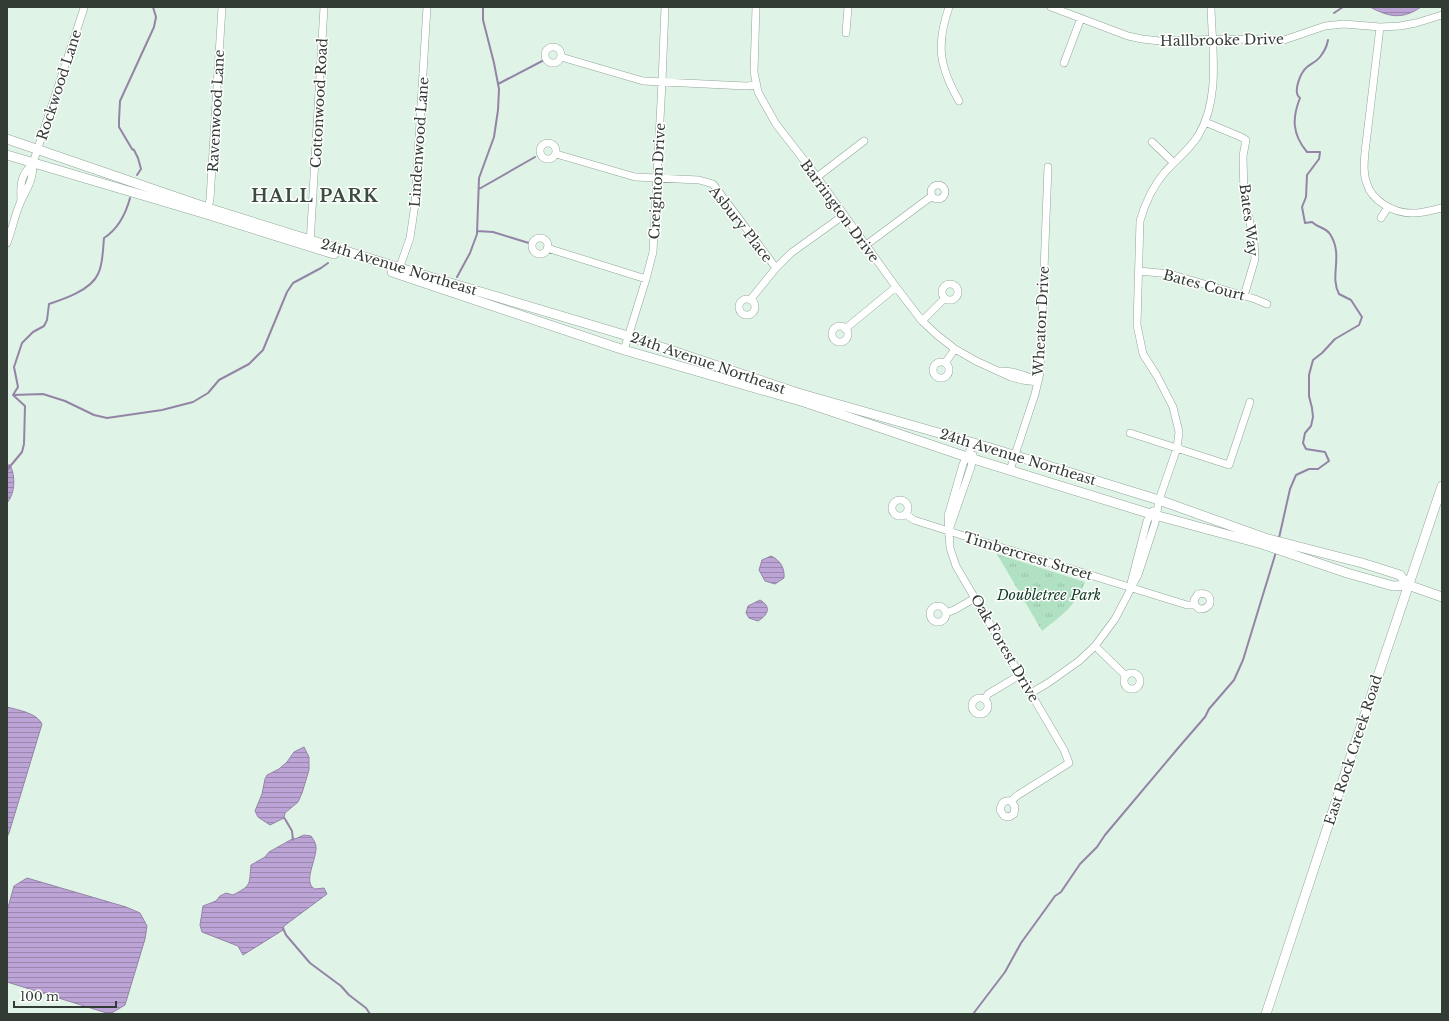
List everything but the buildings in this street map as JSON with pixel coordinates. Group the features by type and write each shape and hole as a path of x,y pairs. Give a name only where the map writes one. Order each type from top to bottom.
{"street":[{"name":"Ravenwood Lane","path":"207,211 210,199 222,7"},
{"name":"Cottonwood Road","path":"310,243 324,7"},
{"name":"Lindenwood Lane","path":"399,271 410,238 415,204 427,7"},
{"name":"Creighton Drive","path":"624,350 646,279 652,252 665,7"},
{"name":"Barrington Drive","path":"756,7 754,72 756,85 763,101 776,124 817,177 896,287 922,321 955,350 1000,371 1012,371 1024,374 1038,382"},
{"path":"846,33 848,7"},
{"path":"949,7 941,36 941,54 943,65 951,87 959,101"},
{"name":"Hallbrooke Drive","path":"1051,7 1128,36 1160,41 1212,39 1284,40 1325,26 1344,24 1380,27 1406,25 1442,15"},
{"path":"1031,693 1068,670 1094,646 1115,619 1131,587 1147,522 1154,514 1177,448 1179,432 1173,407 1157,376 1143,354 1137,325 1140,221 1144,207 1153,189 1165,172 1197,137 1205,122 1211,103 1213,87 1211,7"},
{"name":"Rockwood Lane","path":"7,243 21,201 21,182 24,172 33,163 84,8"},
{"path":"1064,63 1081,18"},
{"path":"1380,27 1364,162 1366,182 1371,192 1377,198 1388,207 1402,212 1411,214 1442,208"},
{"path":"561,57 635,80 746,86 756,85"},
{"name":"Bates Way","path":"1205,122 1241,136 1246,140 1243,156 1244,195 1256,253 1244,296"},
{"name":"24th Avenue Northeast","path":"7,139 207,211"},
{"path":"817,177 864,141"},
{"path":"1152,142 1174,163"},
{"name":"Asbury Place","path":"556,154 626,175 657,179 699,180 713,184 776,268"},
{"name":"24th Avenue Northeast","path":"7,155 207,211 399,271 628,336 798,393 974,443 1159,500 1263,541"},
{"name":"Wheaton Drive","path":"1010,470 1038,382 1041,364 1048,167"},
{"path":"866,245 932,196"},
{"path":"1381,218 1388,207"},
{"path":"750,300 776,268 791,253 844,215"},
{"path":"547,248 646,279"},
{"name":"24th Avenue Northeast","path":"399,271 624,350 804,402 1010,470 1154,514 1280,546 1362,563 1400,575 1408,584 1442,597"},
{"name":"Bates Court","path":"1139,271 1170,274 1255,299 1267,304"},
{"path":"845,329 896,287"},
{"path":"922,321 945,298"},
{"path":"945,363 955,350"},
{"path":"1130,433 1228,465 1250,402"},
{"name":"Oak Forest Drive","path":"974,443 970,457 963,464 948,516 952,556 956,566 1064,750 1069,763 1018,794 1011,801"},
{"name":"East Rock Creek Road","path":"1266,1014 1408,584 1442,486"},
{"name":"Timbercrest Street","path":"905,514 914,520 949,531 1187,605 1195,605"},
{"name":"24th Avenue Northeast","path":"1280,546 1346,573 1386,585 1393,586 1408,584"},
{"path":"946,613 975,598"},
{"path":"1094,646 1126,676"},
{"path":"985,699 988,694 1020,675"}],"green space":[{"name":"Doubletree Park","path":"997,554 1085,582 1077,598 1067,610 1042,631"}],"shaded area":[{"path":"1370,7 1421,7 1408,14 1396,16 1383,13"},
{"path":"7,465 10,465 12,469 14,485 12,495 7,503"},
{"path":"771,556 779,562 784,571 784,578 775,584 765,581 759,570 762,560"},
{"path":"760,600 766,605 766,614 758,621 749,618 746,613 748,606"},
{"path":"7,707 32,715 40,720 42,724 7,837"},
{"path":"304,747 309,757 309,770 302,793 298,802 285,813 284,818 270,825 258,817 255,811 262,794 265,779 267,775 279,769 287,762 294,752"},
{"path":"304,835 311,836 316,846 310,876 311,886 315,889 324,888 327,894 284,926 283,930 243,955 238,946 202,932 200,925 203,906 216,901 220,896 226,893 233,895 244,889 249,881 251,865 265,857 269,852 294,838 295,839"},
{"path":"27,878 126,907 140,913 147,926 145,939 125,1005 110,1014 7,982 7,911 14,886"}],"waterway":[{"path":"137,175 141,169 138,158 119,127 120,101 154,27 156,17 153,7"},
{"path":"457,277 470,253 477,234 479,178 494,137 498,110 499,89 483,20 483,7"},
{"path":"1334,13 1343,7"},
{"path":"1279,538 1290,489 1296,475 1309,469 1318,469 1329,461 1325,452 1306,449 1303,443 1305,433 1311,426 1313,417 1309,396 1309,375 1313,360 1335,339 1359,325 1362,317 1351,300 1339,294 1336,287 1336,250 1330,234 1312,222 1305,223 1302,207 1306,197 1307,175 1319,159 1320,152 1307,152 1298,139 1295,119 1297,105 1300,98 1297,87 1302,73 1320,57 1328,40"},
{"path":"498,84 546,59"},
{"path":"479,189 535,157"},
{"path":"7,470 22,452 24,444 25,406 13,395 18,387 14,367 22,343 33,332 44,326 47,320 49,304 76,293 90,285 94,280 101,266 104,238 121,220 130,198"},
{"path":"477,231 493,232 532,244"},
{"path":"13,395 43,394 65,401 94,415 107,418 162,410 193,402 208,393 219,380 249,364 263,350 287,292 293,283 328,263"},
{"path":"973,1014 1005,972 1021,943 1055,896 1061,892 1080,864 1097,847 1105,835 1205,717 1209,709 1234,680 1243,660 1276,552"},
{"path":"284,818 292,831 293,840"},
{"path":"283,928 286,935 310,963 341,986 349,995 366,1008 370,1014"}],"district":[{"name":"HALL PARK","path":"315,196"}]}
